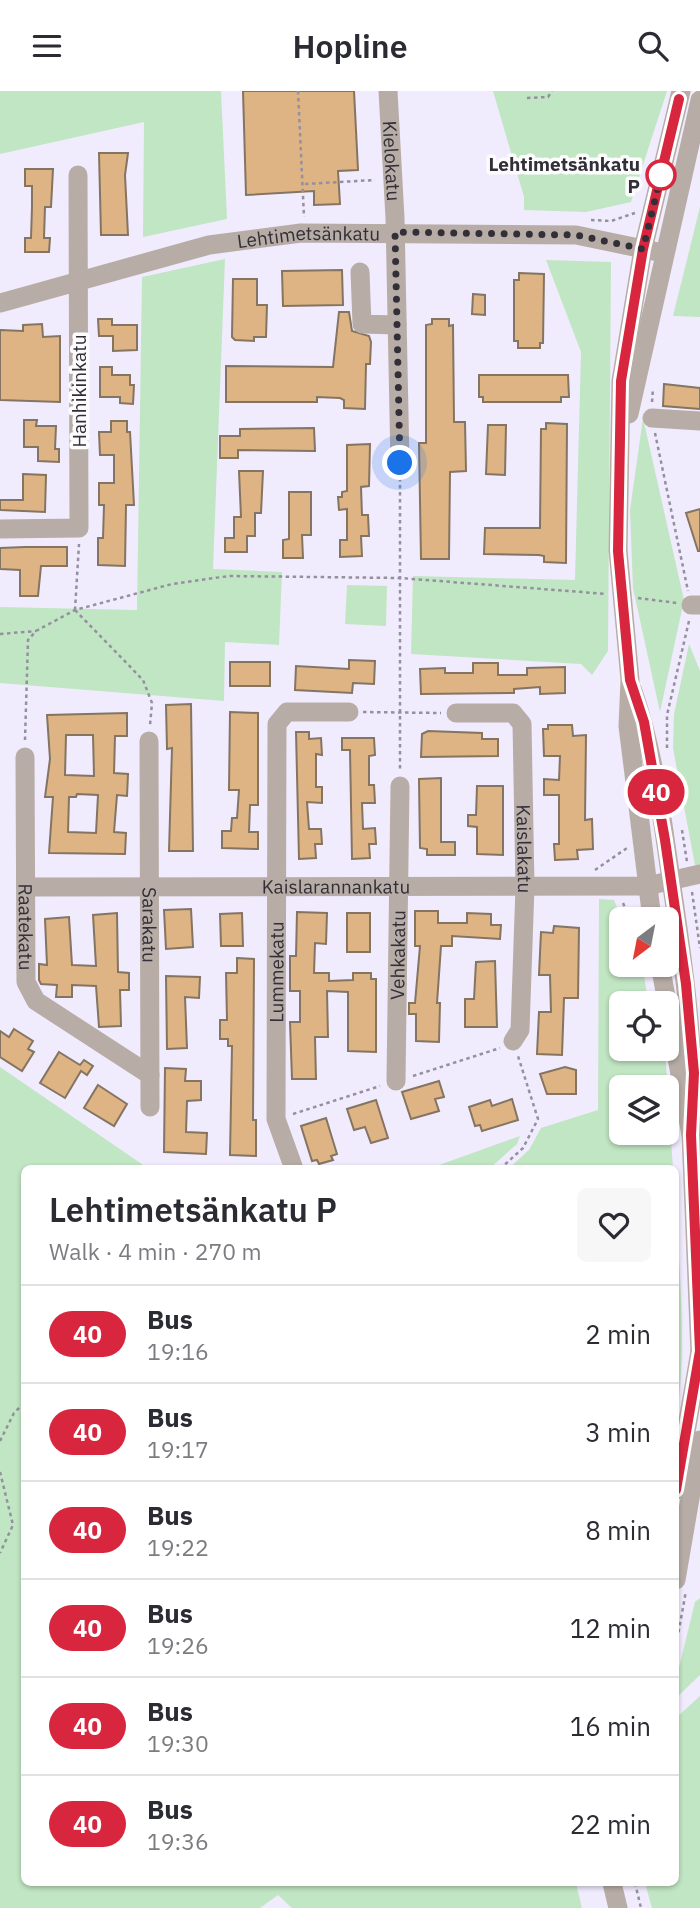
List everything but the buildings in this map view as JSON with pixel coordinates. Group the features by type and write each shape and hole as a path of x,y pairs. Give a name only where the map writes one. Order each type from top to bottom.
{"street":[{"name":"Kielokatu","path":"388,91 395,232 400,463"},
{"path":"650,907 628,726 630,680 618,551 621,381 643,249 685,93 700,94"},
{"path":"620,456 663,253 700,100"},
{"name":"Hanhikinkatu","path":"78,175 79,528"},
{"name":"Lehtimetsänkatu","path":"0,303 209,245 301,233 576,235 663,253"},
{"path":"360,272 362,324 397,325"},
{"path":"652,418 700,421"},
{"path":"0,529 79,528"},
{"path":"630,680 687,877 686,984 694,1073 691,1135 700,1352 679,1473"},
{"name":"Lummekatu","path":"293,1165 276,1119 276,724 287,712 349,712"},
{"name":"Kaislakatu","path":"456,713 513,713 522,724 525,887 520,1030 513,1041"},
{"name":"Sarakatu","path":"149,741 150,1107"},
{"name":"Raatekatu","path":"25,757 26,982 36,1001 150,1075"},
{"name":"Vehkakatu","path":"396,1081 400,786"},
{"name":"Kaislarannankatu","path":"26,887 647,886 687,877"},
{"path":"662,977 691,1135"},
{"path":"681,1583 700,1440"},
{"path":"613,1886 618,1908"}],"path":[{"path":"298,91 304,221"},
{"path":"527,98 548,97 552,91"},
{"path":"304,184 393,179"},
{"path":"653,384 652,418 696,605 679,656 667,715 667,752"},
{"path":"400,463 400,786"},
{"path":"75,610 79,578 79,528"},
{"path":"25,757 25,649 28,640 36,631 75,610 172,584 229,576 400,578 562,591"},
{"path":"75,610 143,680 152,703 149,741"},
{"path":"0,634 36,631"},
{"path":"349,712 456,713"},
{"path":"681,827 674,839 687,877 700,948"},
{"path":"586,871 595,870 619,855 633,842 641,841"},
{"path":"621,899 625,907"},
{"path":"504,1165 523,1148 538,1119 513,1041"},
{"path":"0,1440 14,1413 21,1406"},
{"path":"0,1472 13,1525 0,1553"},
{"path":"679,1608 681,1583"},
{"path":"636,1886 641,1908"}],"green space":[{"path":"0,91 221,91 227,219 143,237 144,122 0,154"},
{"path":"493,91 667,91 631,202 586,212 524,210 524,197"},
{"path":"700,207 700,317 673,316"},
{"path":"225,259 213,569 282,572 279,645 225,642 224,701 0,683 0,607 137,610 142,277"},
{"path":"546,260 611,262 608,651 592,675 581,664 411,654 413,576 575,580 581,352"},
{"path":"643,418 684,600 660,712 633,588 630,510"},
{"path":"347,585 387,586 386,626 345,624"},
{"path":"689,644 700,671 700,865 695,865 673,748 674,714"},
{"path":"599,899 614,900 617,907 609,907 609,977 644,977 646,991 609,991 609,1061 666,1061 667,1075 609,1075 609,1145 671,1145 673,1165 512,1165 529,1150 541,1128 598,1110"},
{"path":"0,1067 143,1165 21,1165 21,1886 577,1886 582,1908 292,1908 278,1895 260,1908 0,1908"},
{"path":"520,1136 517,1144 493,1165 439,1165"},
{"path":"679,1256 682,1342 679,1396"},
{"path":"700,1598 700,1675 679,1695 679,1668 695,1602"},
{"path":"700,1696 700,1908 652,1908 646,1886 679,1886 679,1715"}],"bus line":[{"name":"40","path":"679,99 643,249 621,381 618,551 630,680 644,722 665,840 686,984 694,1073 691,1135 697,1228 700,1351 688,1404 679,1473"}],"place":[{"name":"Lehtimetsänkatu P","path":"661,175"}],"route":[{"path":"400,463 395,232 576,235 643,249 661,175"}]}
